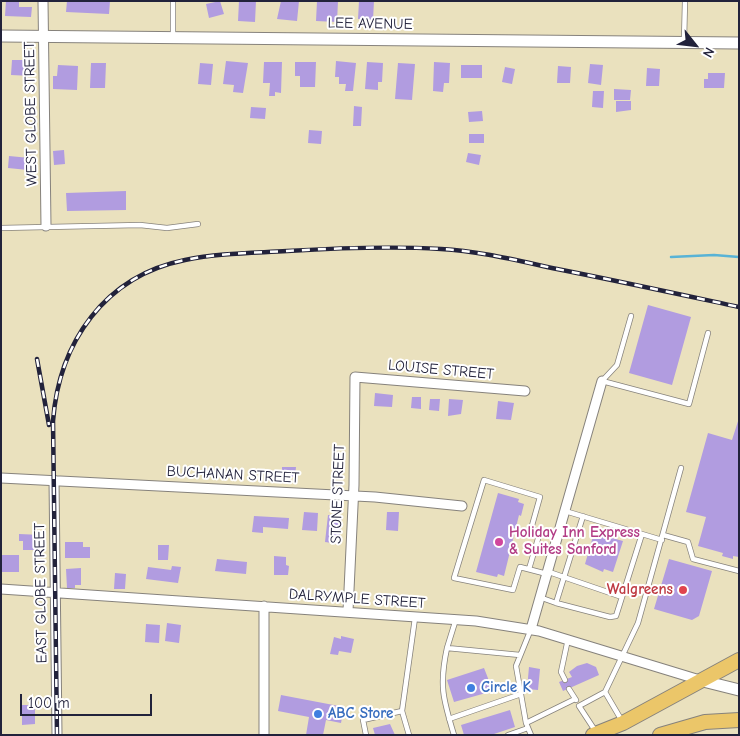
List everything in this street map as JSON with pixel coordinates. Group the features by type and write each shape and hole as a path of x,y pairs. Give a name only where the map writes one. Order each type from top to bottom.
{"main road":[{"path":"595,734 623,723 739,660"},
{"path":"660,735 705,722 739,720"}],"street":[{"name":"WEST GLOBE STREET","path":"43,1 46,226"},
{"name":"LEE AVENUE","path":"1,36 739,43"},
{"name":"LOUISE STREET","path":"355,377 525,391"},
{"name":"STONE STREET","path":"348,611 355,377"},
{"path":"531,629 542,598 602,381"},
{"name":"BUCHANAN STREET","path":"1,478 352,496 462,506"},
{"name":"EAST GLOBE STREET","path":"54,480 57,735"},
{"name":"DALRYMPLE STREET","path":"1,589 456,619 531,629 703,681"},
{"path":"264,606 264,735"},
{"path":"703,681 739,690"}],"lane":[{"path":"172,38 174,1"},
{"path":"684,43 685,1"},
{"path":"1,228 140,225 167,228 198,224"},
{"path":"602,381 617,366 631,316"},
{"path":"602,381 689,404 708,334"},
{"path":"579,706 605,692 621,655 638,623 681,468"},
{"path":"558,537 531,529 540,497 484,480 454,578 513,590 520,567 622,597"},
{"path":"565,511 642,534 688,542 693,558 739,571"},
{"path":"556,603 583,516"},
{"path":"529,569 540,532"},
{"path":"542,598 614,618 642,534"},
{"path":"409,735 402,711 415,616"},
{"path":"454,735 442,695 442,671 456,619"},
{"path":"531,629 516,666 527,725 531,735"},
{"path":"565,680 561,672 568,639"},
{"path":"447,648 520,655"},
{"path":"569,688 595,734"},
{"path":"605,692 623,723"},
{"path":"449,719 521,694"},
{"path":"508,735 575,699"},
{"path":"366,735 363,720 402,711"}],"building":[{"path":"6,1 19,1 19,7 32,7 31,17 5,16"},
{"path":"67,1 110,1 109,14 66,12"},
{"path":"220,1 224,14 209,18 206,4"},
{"path":"239,1 256,1 255,22 238,21"},
{"path":"281,1 299,1 297,21 277,19"},
{"path":"317,1 338,1 337,22 316,21"},
{"path":"359,1 374,1 373,20 358,19"},
{"path":"12,60 32,60 32,76 11,75"},
{"path":"226,61 248,63 243,93 233,92 234,85 223,84"},
{"path":"336,61 356,63 353,91 345,91 346,84 339,84 339,77 335,77"},
{"path":"264,62 282,62 281,93 275,92 275,96 269,96 270,83 263,83"},
{"path":"295,62 316,62 315,87 300,87 300,76 295,76"},
{"path":"367,62 383,63 382,82 378,82 378,90 365,89"},
{"path":"434,62 450,63 449,83 444,83 443,92 433,91"},
{"path":"91,63 106,63 105,88 90,88"},
{"path":"200,63 213,64 211,85 198,84"},
{"path":"398,63 415,64 412,100 395,99"},
{"path":"590,64 603,65 601,85 588,83"},
{"path":"58,65 78,66 77,90 53,89 53,76 57,76"},
{"path":"461,65 482,65 482,78 461,78"},
{"path":"558,66 571,67 570,83 557,83"},
{"path":"505,67 515,69 512,84 502,82"},
{"path":"647,68 660,69 659,86 646,86"},
{"path":"708,73 725,73 724,88 704,88 704,79 708,79"},
{"path":"614,89 631,90 630,100 614,100"},
{"path":"593,91 604,91 603,108 592,107"},
{"path":"616,101 631,101 631,110 616,112"},
{"path":"354,106 362,107 361,126 353,126"},
{"path":"251,107 266,108 265,119 250,118"},
{"path":"482,111 483,121 469,122 468,112"},
{"path":"309,130 322,131 321,144 308,143"},
{"path":"469,134 484,134 484,143 469,143"},
{"path":"64,150 65,164 54,165 53,151"},
{"path":"468,153 481,155 479,165 466,162"},
{"path":"9,156 30,158 28,170 8,168"},
{"path":"126,191 126,210 67,211 66,193"},
{"path":"648,305 691,317 672,385 629,373"},
{"path":"375,393 393,395 392,407 374,406"},
{"path":"412,397 421,397 421,409 411,408"},
{"path":"430,399 440,399 439,411 429,410"},
{"path":"449,399 463,400 461,414 448,416"},
{"path":"498,401 514,403 511,420 496,419"},
{"path":"739,418 739,557 733,556 733,559 722,556 723,553 698,546 706,517 686,512 708,433 732,440"},
{"path":"282,467 296,467 295,477 282,476"},
{"name":"Holiday Inn Express & Suites Sanford","path":"498,493 519,499 518,502 524,504 521,516 519,515 504,576 498,574 497,577 476,572"},
{"path":"304,512 318,513 317,531 302,530"},
{"path":"387,512 399,512 398,531 386,530"},
{"path":"328,515 342,516 339,544 325,542"},
{"path":"254,516 289,518 288,529 263,527 263,533 252,532"},
{"path":"594,533 623,541 613,572 604,569 603,572 585,564"},
{"path":"19,534 42,535 42,550 23,550 23,541 19,541"},
{"path":"65,542 83,542 83,547 90,547 90,558 65,558"},
{"path":"158,545 169,545 168,560 158,560"},
{"path":"1,555 19,555 19,572 1,572"},
{"path":"274,556 286,557 286,565 289,566 288,575 274,575"},
{"path":"217,559 247,562 246,574 215,571"},
{"name":"Walgreens","path":"669,559 712,571 699,616 692,620 654,609"},
{"path":"172,566 181,567 178,583 146,579 148,567 171,570"},
{"path":"81,568 81,585 75,585 75,588 67,588 66,569"},
{"path":"115,573 126,574 125,589 114,589"},
{"path":"167,623 181,625 179,643 165,641"},
{"path":"146,624 160,625 159,643 145,642"},
{"path":"341,636 354,639 351,653 339,651 338,655 330,654 334,637 341,639"},
{"path":"587,663 596,667 599,675 563,691 559,682 572,677 569,672 577,666"},
{"path":"529,667 540,669 538,690 527,689"},
{"name":"Circle K","path":"484,668 493,691 454,702 447,680"},
{"name":"ABC Store","path":"281,695 344,707 341,723 326,720 323,735 306,735 309,717 278,711"},
{"path":"22,705 35,705 35,724 22,725"},
{"name":"Circle K","path":"510,710 515,727 491,735 464,735 461,725"},
{"path":"390,724 395,735 375,735 373,728"}],"waterway":[{"path":"671,257 714,255 739,257"}],"railway":[{"path":"57,735 53,421 57,392 65,365 76,340 91,317 110,297 131,281 157,268 185,260 210,256 345,248 422,248 456,250 499,257 739,307"},
{"path":"37,359 49,425"}],"place":[{"name":"Holiday Inn Express & Suites Sanford","path":"499,542"},
{"name":"Walgreens","path":"683,590"},
{"name":"Circle K","path":"471,688"},
{"name":"ABC Store","path":"318,714"}]}
